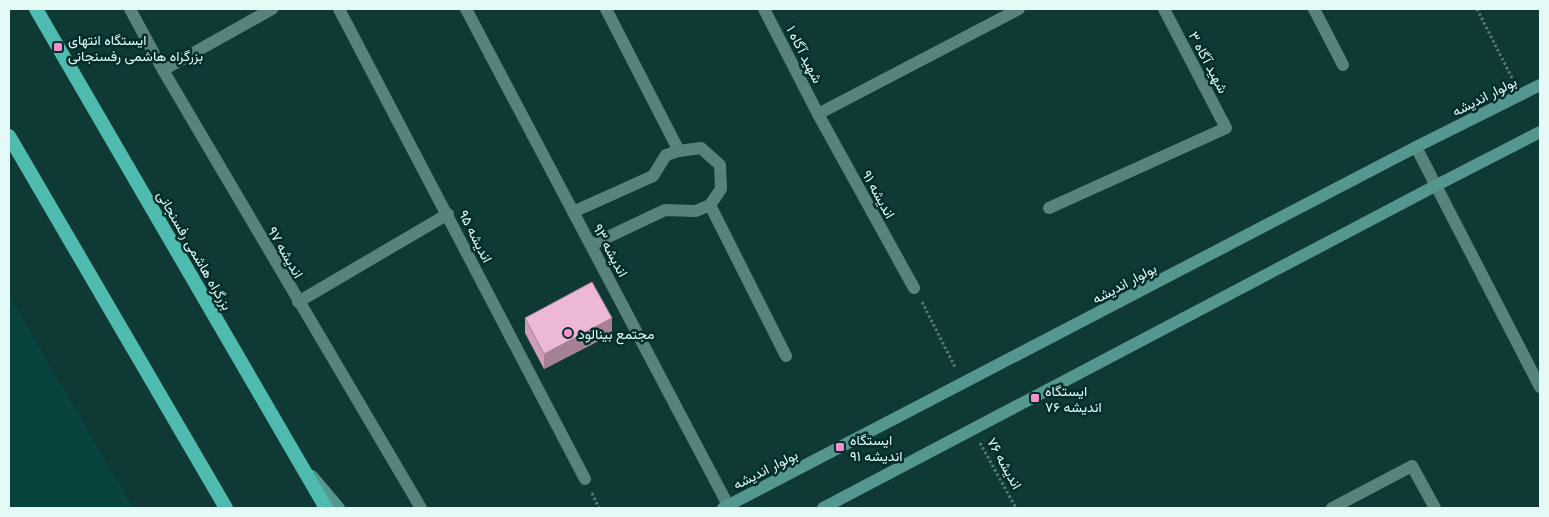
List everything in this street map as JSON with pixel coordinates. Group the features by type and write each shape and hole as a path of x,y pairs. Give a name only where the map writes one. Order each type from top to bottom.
{"highway":[{"name":"بزرگراه هاشمی رفسنجانی","path":"36,9 326,508"},
{"path":"9,137 226,508"}],"main road":[{"name":"بولوار اندیشه","path":"725,507 1540,84"},
{"path":"823,508 1540,132"},
{"path":"299,461 339,508"}],"street":[{"name":"اندیشه ۹۷","path":"130,9 163,70 298,302 421,508"},
{"path":"163,70 272,9"},
{"name":"اندیشه ۹۵","path":"339,9 448,214 585,479"},
{"name":"اندیشه ۹۳","path":"466,9 591,245 725,507"},
{"path":"606,9 679,151"},
{"name":"شهید آگاه ۱","path":"764,9 818,114"},
{"path":"818,114 1019,9"},
{"name":"شهید آگاه ۳","path":"1049,208 1226,128 1164,9"},
{"path":"1314,9 1343,65"},
{"name":"اندیشه ۹۱","path":"818,114 914,288"},
{"path":"1416,147 1540,387"},
{"path":"573,212 653,176 666,155 701,148 720,165 721,189 710,205 696,211 665,210 591,245"},
{"path":"710,205 786,356"},
{"path":"298,302 448,214"},
{"path":"1332,508 1412,466 1435,508"}],"path":[{"path":"1477,9 1520,95"},
{"path":"914,288 964,384"},
{"name":"اندیشه ۷۶","path":"973,429 1016,508"}],"shaded area":[{"path":"9,295 133,508 9,508"}],"building":[{"name":"مجتمع بینالود","path":"592,282 612,318 544,354 525,318"}],"place":[{"name":"ایستگاه انتهای بزرگراه هاشمی رفسنجانی","path":"58,47"},
{"name":"مجتمع بینالود","path":"568,333"},
{"name":"ایستگاه اندیشه ۷۶","path":"1035,398"},
{"name":"ایستگاه اندیشه ۹۱","path":"840,447"}]}
